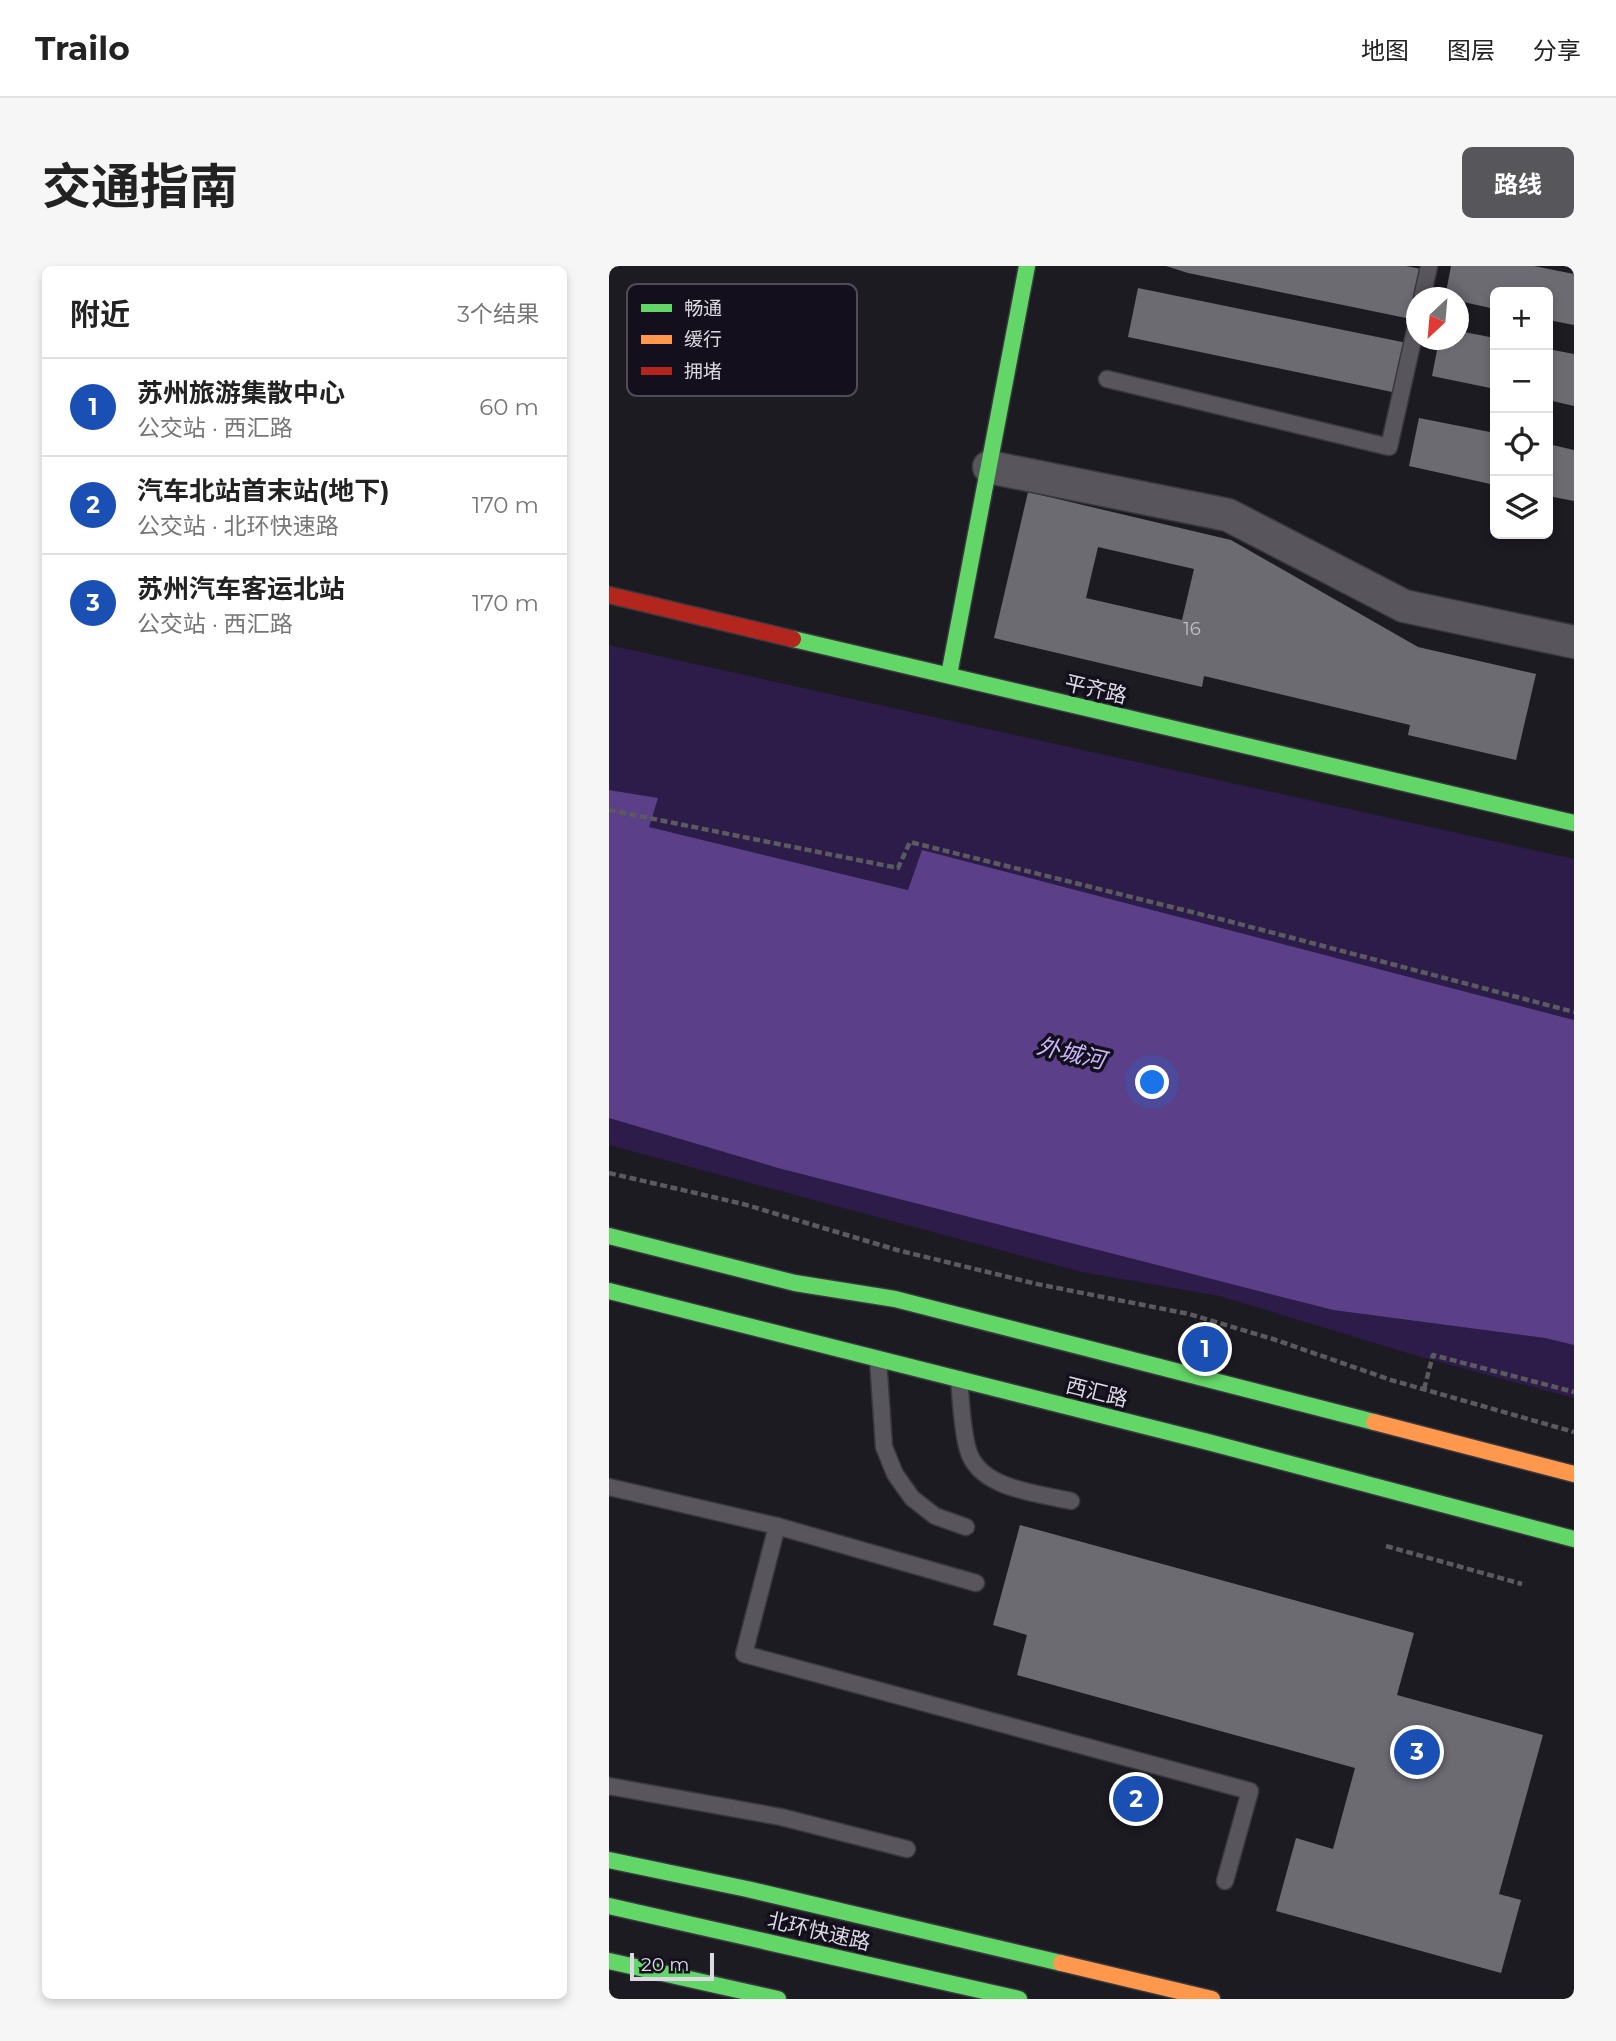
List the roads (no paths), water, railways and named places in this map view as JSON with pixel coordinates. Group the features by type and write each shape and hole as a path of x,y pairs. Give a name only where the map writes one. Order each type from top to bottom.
{"main road":[{"path":"949,675 1027,266"},
{"name":"平齐路","path":"609,595 1574,823"},
{"name":"西汇路","path":"609,1236 796,1283 895,1299 1574,1474"},
{"name":"西汇路","path":"609,1291 1234,1449 1574,1539"},
{"path":"609,1860 747,1889 1212,1999"},
{"name":"北环快速路","path":"609,1906 1019,1999"},
{"path":"609,1961 778,1999"}],"street":[{"path":"989,467 1228,515 1404,606 1574,642"}],"lane":[{"path":"1424,287 1429,266"},
{"path":"1107,379 1389,447 1410,350"},
{"path":"877,1359 884,1447 895,1474 912,1498 935,1516 966,1527"},
{"path":"959,1379 968,1450 982,1473 993,1481 1071,1501"},
{"path":"609,1487 777,1526 976,1583"},
{"path":"777,1526 744,1654 1250,1791 1225,1881"},
{"path":"609,1786 781,1817 907,1849"}],"water":[{"name":"外城河","path":"609,790 658,798 649,827 908,890 922,850 1574,1020 1574,1345 1545,1338 1333,1310 778,1168 609,1118"}],"place":[{"name":"苏州旅游集散中心","path":"1205,1349"},
{"name":"苏州汽车客运北站","path":"1417,1752"},
{"name":"汽车北站首末站(地下)","path":"1136,1799"}]}
